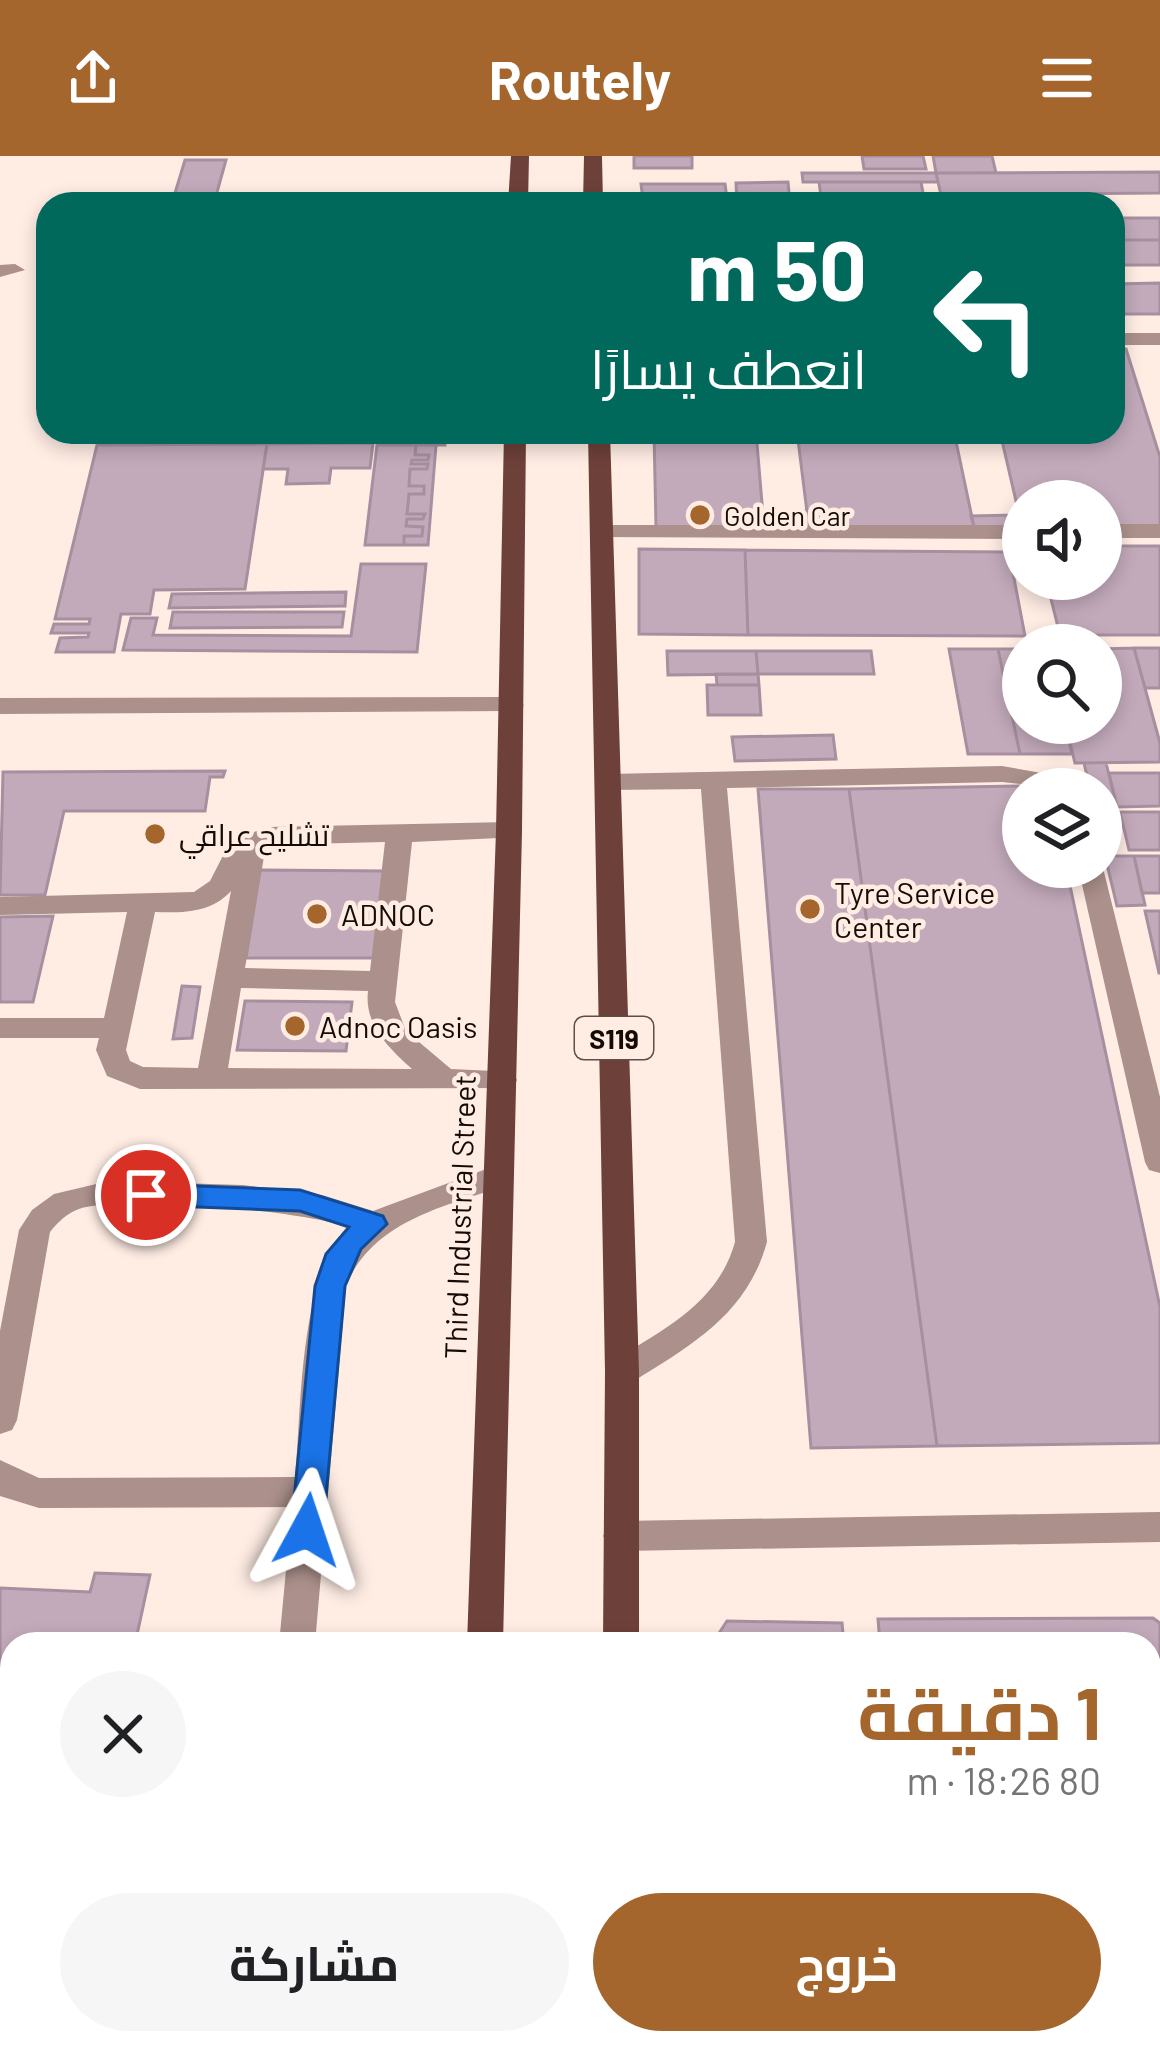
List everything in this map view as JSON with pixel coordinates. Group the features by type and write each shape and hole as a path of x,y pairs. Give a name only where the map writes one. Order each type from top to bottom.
{"main road":[{"path":"518,192 520,156"},
{"path":"593,156 593,192"},
{"name":"Third Industrial Street","path":"485,1632 509,831 515,444"},
{"name":"S119","path":"598,444 622,1372 621,1632"}],"street":[{"path":"1125,339 1160,339"},
{"path":"1122,531 1160,531"},
{"path":"602,532 1002,532"},
{"path":"0,706 511,705"},
{"path":"608,782 1002,774"},
{"path":"622,1372 726,1300 740,1282 751,1242 713,779"},
{"path":"0,906 208,897 220,886 232,852 254,839 509,831"},
{"path":"398,834 381,1001 394,1036 442,1079"},
{"path":"211,1078 254,839"},
{"path":"1097,888 1160,1162"},
{"path":"143,902 112,1060 127,1075 502,1080"},
{"path":"229,978 383,981"},
{"path":"0,1028 115,1028"},
{"path":"298,1632 330,1286 337,1262 351,1241 373,1224 497,1177"},
{"path":"0,1420 35,1230 67,1200 99,1193 274,1198 326,1206 373,1224"},
{"path":"0,1474 10,1485 39,1493 311,1492"},
{"path":"621,1536 1160,1527"}],"building":[{"path":"634,156 692,156 692,168 634,168"},
{"path":"862,156 923,156 926,169 864,169"},
{"path":"933,156 992,156 996,173 936,173"},
{"path":"185,160 226,160 217,192 175,192"},
{"path":"1160,172 1160,193 940,192 936,173"},
{"path":"802,173 936,173 938,182 803,182"},
{"path":"788,182 789,192 736,192 736,183"},
{"path":"819,182 921,182 923,192 820,192"},
{"path":"641,184 725,184 726,192 642,192"},
{"path":"1125,218 1160,218 1160,240 1125,240"},
{"path":"1125,240 1160,240 1160,265 1125,265"},
{"path":"1160,283 1160,314 1125,314 1125,284"},
{"path":"1126,349 1160,457 1160,526 1122,526 1122,480 1011,480 1003,444 1125,444"},
{"path":"267,444 373,444 370,468 331,468 329,483 286,484 288,469 263,469"},
{"path":"267,444 245,589 154,590 150,614 121,614 114,652 56,652 60,638 88,637 89,633 51,633 54,624 89,624 90,619 55,619 97,445"},
{"path":"654,444 757,444 764,527 656,527"},
{"path":"798,444 957,444 974,527 809,528"},
{"path":"377,445 416,445 415,455 429,455 428,460 412,460 411,464 428,464 427,469 410,469 409,486 424,486 424,494 409,494 407,514 425,514 423,519 407,519 406,526 423,527 422,536 404,536 404,545 365,545"},
{"path":"416,445 436,445 428,545 404,545 404,536 422,536 423,527 406,526 407,519 423,519 425,514 407,514 409,494 424,494 424,486 409,486 410,469 427,469 428,464 411,464 412,460 428,460 429,455 415,455"},
{"path":"777,511 808,511 809,528 779,529"},
{"path":"1002,515 1002,527 974,527 971,516"},
{"path":"1122,546 1160,546 1160,635 1122,635 1122,624 1057,624 1051,600 1122,600"},
{"path":"639,549 745,550 748,635 639,634"},
{"path":"745,550 1002,552 1002,600 1018,600 1023,624 1002,624 1002,636 748,635"},
{"path":"361,564 426,564 417,652 123,650 131,618 157,618 153,635 351,636"},
{"path":"346,592 345,606 169,608 172,594"},
{"path":"173,612 344,612 342,627 170,628"},
{"path":"1122,648 1134,648 1160,743 1160,762 1075,763 1070,744 1122,744"},
{"path":"1134,648 1160,648 1160,688 1145,688"},
{"path":"949,649 998,649 1002,744 1018,744 1020,754 968,754"},
{"path":"667,651 756,651 758,674 668,675"},
{"path":"756,651 871,651 874,674 758,674"},
{"path":"716,674 758,674 759,685 717,685"},
{"path":"707,685 759,685 761,715 708,715"},
{"path":"833,735 836,759 735,761 732,737"},
{"path":"1018,744 1070,744 1072,754 1020,754"},
{"path":"1084,763 1106,763 1107,768 1085,768"},
{"path":"225,771 223,777 210,777 205,811 64,811 45,895 0,895 3,772"},
{"path":"1122,773 1160,773 1160,806 1122,807"},
{"path":"1002,786 1002,888 1070,888 1160,1307 1160,1443 937,1446 849,789"},
{"path":"758,789 849,789 937,1446 811,1448"},
{"path":"1122,812 1160,812 1160,850 1129,850"},
{"path":"1122,856 1134,856 1145,905 1117,906 1113,888 1122,888"},
{"path":"1134,856 1160,856 1160,893 1142,893"},
{"name":"ADNOC","path":"260,870 386,871 377,958 246,958"},
{"path":"1145,911 1160,911 1160,973 1159,973"},
{"path":"53,916 33,1002 0,1002 0,917"},
{"path":"182,986 200,987 192,1038 173,1039"},
{"name":"Adnoc Oasis","path":"245,1001 352,1002 346,1051 237,1050"},
{"path":"95,1573 150,1575 138,1632 0,1632 0,1588 90,1592"},
{"path":"1153,1618 1160,1623 1160,1632 879,1632 878,1619"},
{"path":"727,1621 842,1623 843,1632 720,1632"}],"place":[{"name":"Golden Car","path":"700,515"},
{"name":"تشليح عراقي","path":"155,834"},
{"name":"Tyre Service Center","path":"810,909"},
{"name":"ADNOC","path":"317,914"},
{"name":"Adnoc Oasis","path":"295,1026"}],"route":[{"path":"146,1195 300,1201 373,1224 351,1241 337,1262 330,1286 307,1530"}]}
